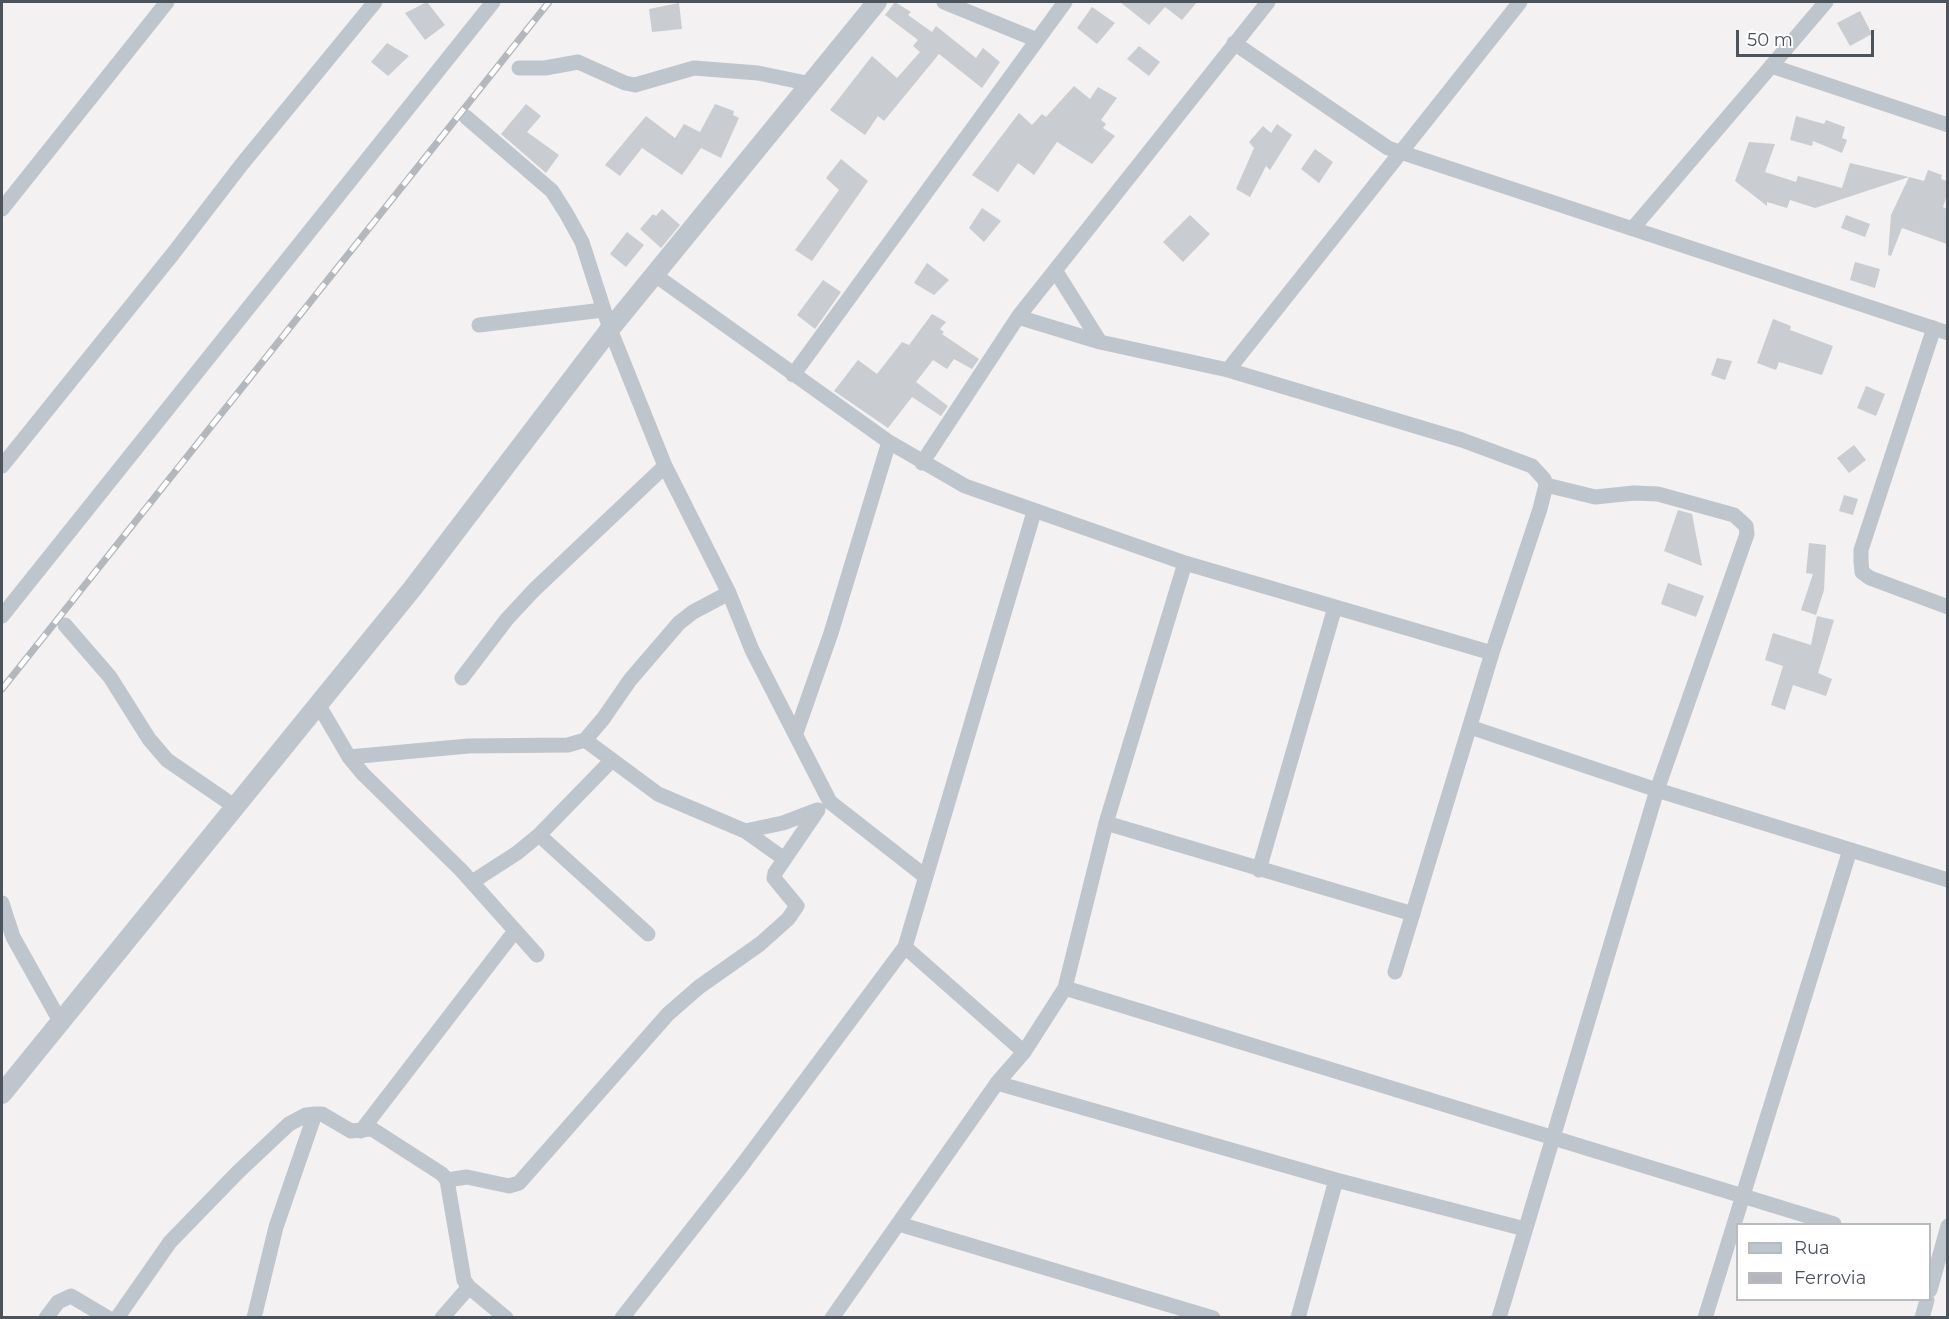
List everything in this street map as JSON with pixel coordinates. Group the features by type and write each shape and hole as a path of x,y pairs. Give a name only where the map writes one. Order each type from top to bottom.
{"street":[{"path":"2,208 166,2"},
{"path":"2,466 172,255 242,164 375,2"},
{"path":"2,616 493,2"},
{"path":"2,1094 412,589 610,329 877,2"},
{"path":"944,2 1037,40"},
{"path":"793,375 1065,2"},
{"path":"922,463 968,389 1018,317 1268,2"},
{"path":"1228,370 1520,2"},
{"path":"1633,228 1826,2"},
{"path":"1234,43 1374,141 1941,330 1861,550 1861,561 1863,572 1870,578 1947,607"},
{"path":"519,68 545,68 578,62 634,85 694,68 758,73 811,84"},
{"path":"1771,66 1947,125"},
{"path":"466,117 552,191 582,242 610,329 665,466 729,593 752,650 796,733 824,806 926,877"},
{"path":"1055,270 1100,342"},
{"path":"655,275 889,441 922,463 965,486 1185,563 1492,653"},
{"path":"479,325 603,310"},
{"path":"1018,317 1100,342 1228,370 1514,458 1539,471 1546,485 1492,653 1395,972"},
{"path":"796,733 831,633 889,441"},
{"path":"462,678 507,619 534,590 665,466"},
{"path":"1499,1317 1657,790 1748,534 1746,526 1734,515 1658,494 1634,493 1596,497 1546,485"},
{"path":"622,1317 740,1168 905,947 1034,512"},
{"path":"832,1317 997,1083 1024,1052 1065,988 1106,823 1185,563"},
{"path":"349,757 468,746 568,745 585,740 603,719 630,680 679,623 693,612 729,593"},
{"path":"1259,870 1335,607"},
{"path":"65,625 110,677 150,739 167,760 234,806"},
{"path":"318,704 349,757 363,774 472,882 537,955"},
{"path":"1470,727 1657,790 1947,880"},
{"path":"585,740 658,794 746,831 783,858"},
{"path":"472,882 517,853 539,835 612,760"},
{"path":"746,831 783,823 824,806"},
{"path":"117,1317 170,1242 289,1124 306,1115 322,1114 351,1131 372,1129 447,1180 467,1177 509,1186 519,1183 527,1177 668,1014 699,987 760,944 788,919 797,906 795,900 774,878 783,858 824,806"},
{"path":"1106,823 1413,914"},
{"path":"539,835 648,934"},
{"path":"1705,1317 1740,1197 1850,850"},
{"path":"2,903 7,936 60,1021"},
{"path":"361,1131 515,931"},
{"path":"905,947 1024,1052"},
{"path":"1065,988 1831,1223"},
{"path":"997,1083 1335,1180 1525,1229"},
{"path":"254,1317 276,1227 315,1114"},
{"path":"447,1180 462,1269 469,1287 506,1317"},
{"path":"1298,1317 1335,1180"},
{"path":"899,1224 1213,1317"},
{"path":"1931,1283 1947,1226"},
{"path":"442,1317 469,1287"},
{"path":"46,1317 58,1302 71,1296 108,1317"},
{"path":"1922,1317 1926,1301"}],"building":[{"path":"427,2 445,25 425,40 405,13"},
{"path":"895,2 911,12 908,15 932,32 936,26 976,58 983,48 1000,62 982,88 939,54 884,121 878,116 865,135 830,110 872,56 897,78 920,52 913,46 918,40 885,15"},
{"path":"1120,2 1197,2 1182,20 1165,7 1149,25"},
{"path":"679,3 682,29 652,32 649,9"},
{"path":"1092,7 1115,23 1097,44 1077,28"},
{"path":"1860,11 1872,34 1850,46 1837,23"},
{"path":"387,43 409,56 388,76 371,62"},
{"path":"1139,46 1160,62 1149,76 1127,59"},
{"path":"1074,86 1090,99 1098,87 1117,98 1101,120 1106,124 1103,128 1115,136 1092,164 1057,142 1034,175 1018,163 998,192 972,175 1019,113 1032,125 1042,114 1046,117"},
{"path":"526,104 541,116 527,132 559,155 546,173 501,134"},
{"path":"715,104 734,111 733,115 739,118 721,158 701,148 682,175 642,148 620,176 605,165 646,116 675,138 684,124 700,132"},
{"path":"1796,116 1824,124 1826,120 1845,127 1842,138 1847,140 1842,153 1813,141 1812,146 1790,140"},
{"path":"1277,124 1292,135 1270,170 1266,166 1250,197 1236,189 1254,148 1249,142 1263,126 1271,133"},
{"path":"1749,142 1775,144 1765,172 1796,182 1798,176 1842,188 1850,163 1909,177 1815,208 1790,200 1787,208 1767,202 1767,206 1735,181"},
{"path":"1315,149 1333,162 1319,183 1301,169"},
{"path":"841,159 868,181 812,261 795,250 839,190 826,178"},
{"path":"1928,170 1942,175 1941,179 1947,181 1947,195 1943,207 1947,209 1947,244 1902,228 1891,256 1888,255 1891,215 1909,177 1924,181"},
{"path":"982,208 1001,221 984,242 969,228"},
{"path":"662,209 680,225 661,248 640,229 653,214 656,216"},
{"path":"1190,215 1210,234 1183,262 1163,242"},
{"path":"1846,215 1870,224 1865,237 1841,228"},
{"path":"627,232 644,245 626,267 610,254"},
{"path":"1855,262 1880,269 1875,288 1850,280"},
{"path":"927,263 949,280 934,295 914,283"},
{"path":"823,280 841,292 815,329 797,315"},
{"path":"932,314 946,322 940,329 944,332 942,334 979,359 972,369 954,359 947,369 933,360 916,382 948,406 941,416 912,397 888,428 834,391 858,360 877,374 902,342 909,345"},
{"path":"1773,319 1791,326 1790,330 1833,346 1822,375 1779,362 1776,370 1757,363"},
{"path":"1717,358 1732,361 1725,380 1711,375"},
{"path":"1866,386 1885,394 1876,416 1857,408"},
{"path":"1854,445 1866,460 1849,473 1837,458"},
{"path":"1844,495 1858,499 1853,515 1839,511"},
{"path":"1678,510 1692,514 1702,566 1664,551"},
{"path":"1809,543 1826,545 1824,590 1816,615 1801,610 1813,574 1806,573"},
{"path":"1668,583 1704,596 1696,617 1661,604"},
{"path":"1817,616 1834,620 1818,673 1832,679 1826,696 1793,685 1785,710 1771,705 1783,666 1765,660 1773,633 1811,645"}],"railway":[{"path":"2,689 549,2"}]}
